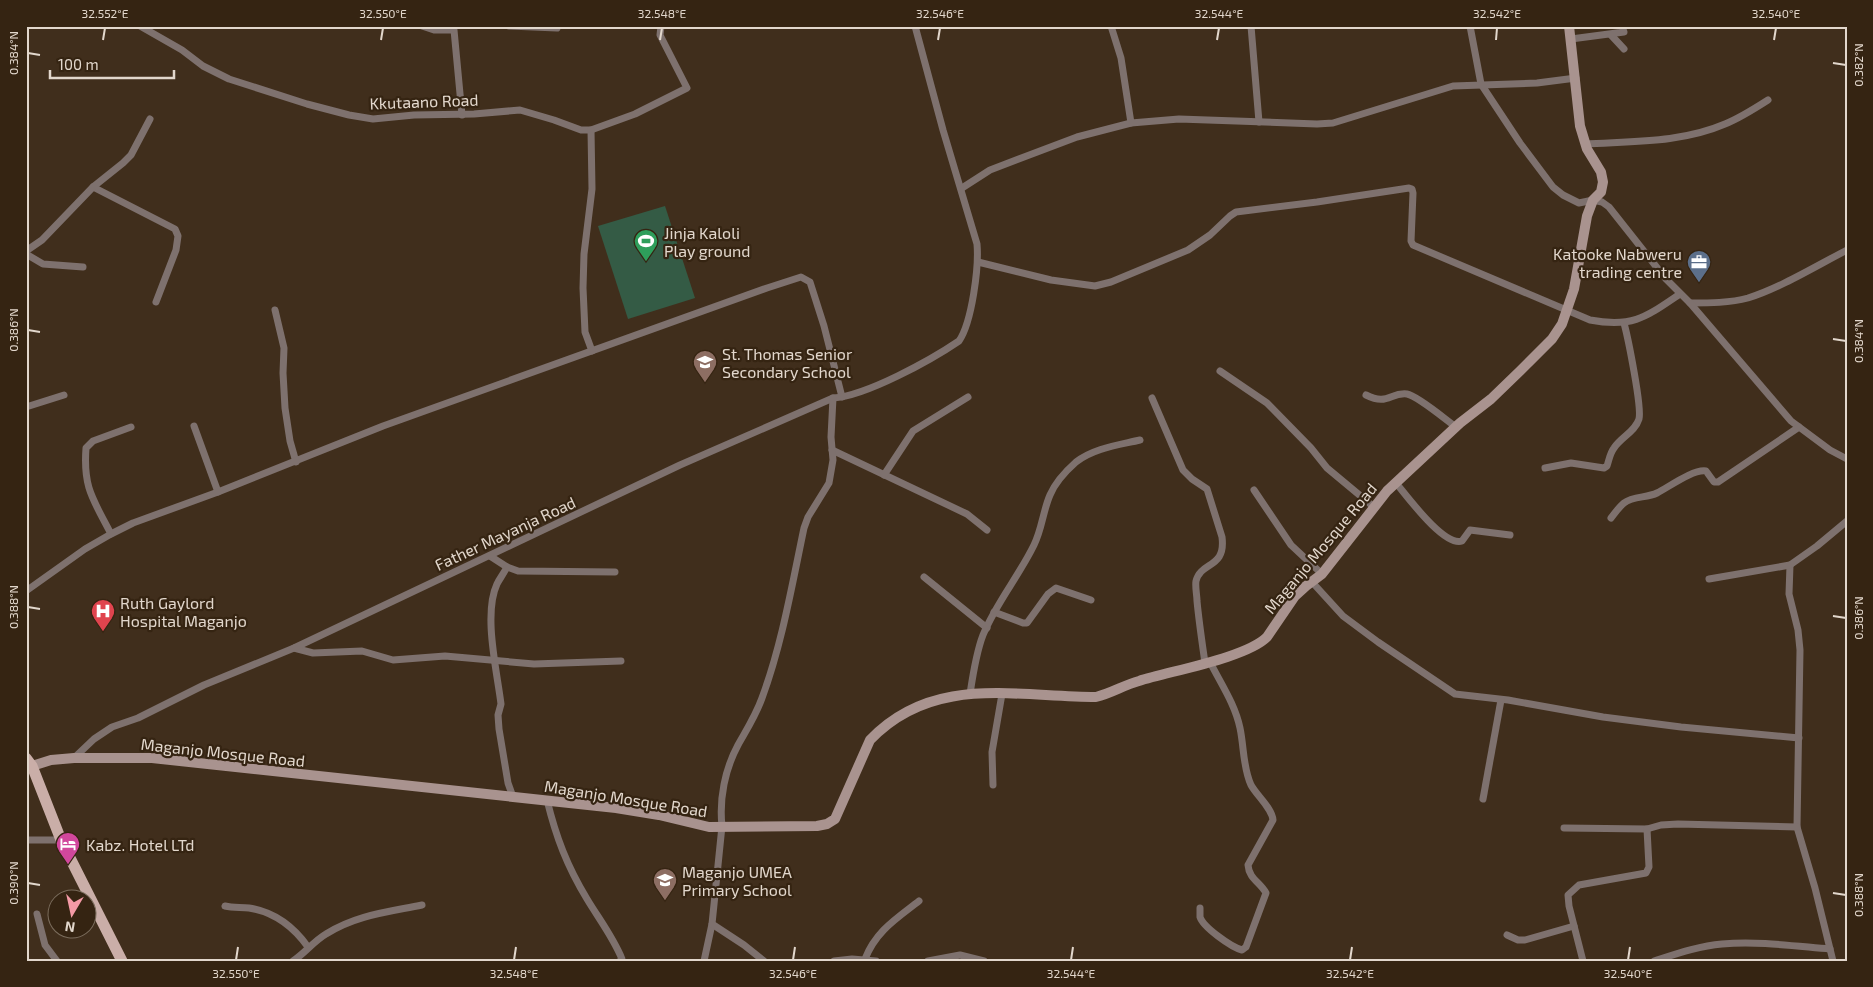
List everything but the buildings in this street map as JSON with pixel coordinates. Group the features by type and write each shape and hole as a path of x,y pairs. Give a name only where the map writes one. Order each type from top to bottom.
{"main road":[{"path":"29,762 61,840 122,961"}],"street":[{"name":"Kkutaano Road","path":"140,26 168,41 203,66 218,74 307,104 349,115 373,119 390,116 462,115 520,110 581,130 591,130"},
{"path":"422,26 434,30 455,28 462,115"},
{"path":"509,26 557,28"},
{"path":"592,351 585,332 583,288 584,254 592,189 591,130 635,114 687,88 660,35 661,26"},
{"path":"26,591 63,564 111,534 133,524 296,462 383,426 785,281 801,277 807,279 811,285 824,326 842,398 884,382 959,340 964,334 978,262 977,244 916,26"},
{"path":"1111,26 1121,58 1131,123"},
{"path":"1251,26 1259,122"},
{"path":"1470,26 1481,84 1520,143 1554,187 1563,195 1579,203 1593,200 1602,202 1610,207 1666,279 1690,303 1774,402 1799,427 1830,450 1847,458"},
{"name":"Maganjo Mosque Road","path":"29,762 74,758 161,759 342,780 547,800 658,815 709,827 816,826 827,824 835,819 870,740 880,730 928,702 947,696 970,694 1096,697 1111,693 1137,681 1208,662 1248,648 1262,641 1295,596 1322,574 1396,483 1456,427 1491,399 1552,339 1562,324 1568,310 1578,267 1587,216 1593,200 1601,192 1604,182 1601,172 1586,144 1578,114 1576,78 1569,26"},
{"path":"1571,39 1624,32 1622,26"},
{"path":"1611,35 1624,49"},
{"path":"962,188 990,170 1024,156 1077,137 1131,123 1179,119 1333,124 1453,86 1537,83 1576,78"},
{"path":"1586,144 1668,140 1687,136 1724,125 1768,100"},
{"path":"83,267 43,264 26,252 42,240 93,187 131,155 150,120"},
{"path":"93,187 175,229 178,236 176,250 156,302"},
{"path":"978,262 1051,280 1095,286 1111,282 1188,250 1210,235 1236,212 1409,188 1412,189 1413,193 1411,241 1413,246 1590,320 1611,324 1624,323 1649,315 1680,294"},
{"path":"1690,303 1747,298 1766,291 1847,250"},
{"path":"275,310 284,348 285,408 290,441 296,462"},
{"path":"1545,468 1571,463 1604,468 1607,466 1615,446 1633,430 1639,418 1638,402 1624,323"},
{"path":"1220,370 1267,403 1311,448 1327,468 1374,508"},
{"path":"26,407 64,395"},
{"path":"1366,396 1381,401 1401,395 1414,396 1456,427"},
{"path":"884,475 913,431 968,397"},
{"path":"704,961 712,924 722,826 720,812 727,773 738,746 754,718 763,697 777,647 804,528 811,512 829,484 833,460 831,428 833,398"},
{"name":"Father Mayanja Road","path":"74,758 94,739 112,727 138,718 204,686 294,648 732,441 833,398 842,398"},
{"path":"1152,398 1183,470 1207,489 1222,537 1223,546 1220,558 1201,573 1196,582 1199,627 1208,662 1226,691 1240,727 1250,782 1256,794 1272,813 1273,820 1248,865 1249,873 1253,880 1266,893 1246,947 1242,950 1237,948 1215,934 1201,919 1200,908"},
{"path":"111,534 89,491 86,481 86,448 93,441 131,426"},
{"path":"194,426 218,492"},
{"path":"1611,518 1624,503 1655,494 1689,475 1703,470 1706,471 1714,482 1718,482 1799,427"},
{"path":"970,694 975,662 987,628 994,612 1035,544 1050,494 1064,475 1085,456 1103,449 1140,440"},
{"path":"832,450 967,514 987,530"},
{"path":"1396,483 1431,526 1456,542 1462,541 1470,530 1510,535"},
{"path":"1254,490 1291,545 1322,574"},
{"path":"1709,579 1790,565 1847,521"},
{"path":"490,556 507,567 518,571 615,572"},
{"path":"1790,565 1789,594 1798,630 1800,650 1797,828 1834,961"},
{"path":"507,567 496,585 492,606 491,630 501,704 498,715 499,728 508,783 513,796"},
{"path":"924,577 987,628"},
{"path":"1312,582 1343,616 1446,690 1455,694 1681,727 1799,738"},
{"path":"994,612 1027,623 1048,594 1056,588 1091,600"},
{"path":"294,648 313,653 362,651 394,660 445,656 534,664 621,661"},
{"path":"993,785 992,752 1002,694"},
{"path":"1483,799 1501,700"},
{"path":"547,800 559,846 587,899 616,944 622,959 620,961"},
{"path":"1564,828 1647,829 1661,825 1678,824 1797,828"},
{"path":"1584,961 1569,906 1568,895 1578,885 1646,873 1648,871 1647,829"},
{"path":"26,840 61,840"},
{"path":"865,959 872,943 882,930 919,901"},
{"path":"293,961 308,946 344,923 374,914 422,905"},
{"path":"225,906 249,908 270,913 291,926 308,946"},
{"path":"36,914 45,945 57,961"},
{"path":"712,924 764,961"},
{"path":"1507,935 1518,940 1525,940 1574,926"},
{"path":"1654,961 1680,957 1721,944 1768,943 1830,949"},
{"path":"928,961 960,955 984,961"},
{"path":"834,961 852,959 876,961"}],"green space":[{"name":"Jinja Kaloli Play ground","path":"665,206 695,298 628,319 598,226"}],"place":[{"name":"Jinja Kaloli Play ground","path":"646,262"},
{"name":"Katooke Nabweru trading centre","path":"1699,283"},
{"name":"St. Thomas Senior Secondary School","path":"705,383"},
{"name":"Ruth Gaylord Hospital Maganjo","path":"103,632"},
{"name":"Kabz. Hotel LTd","path":"68,865"},
{"name":"Maganjo UMEA Primary School","path":"665,901"}]}
